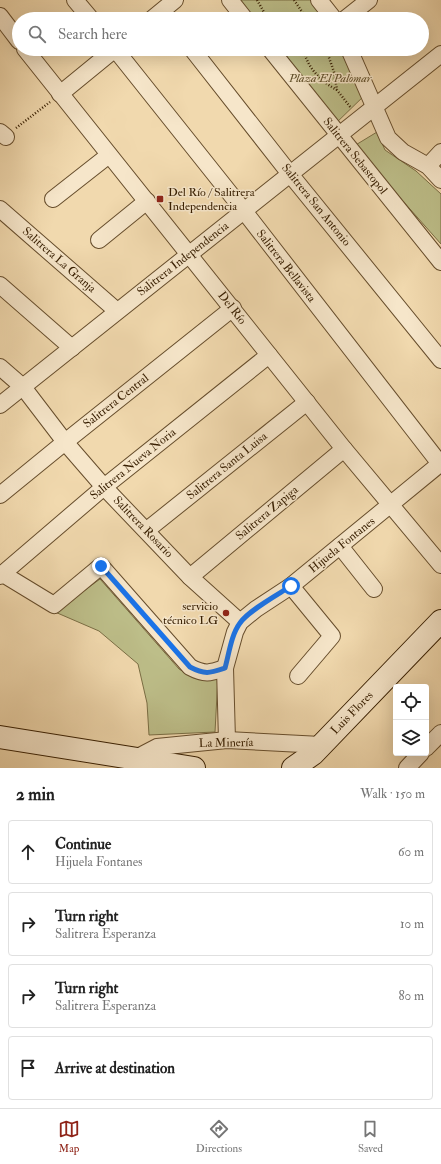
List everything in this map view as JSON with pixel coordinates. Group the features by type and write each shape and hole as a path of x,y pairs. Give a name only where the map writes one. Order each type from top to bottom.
{"main road":[{"name":"Luis Flores","path":"317,750 441,621"},
{"name":"La Minería","path":"0,737 194,768"},
{"path":"293,768 317,750"}],"street":[{"path":"75,0 85,12"},
{"path":"159,12 175,0"},
{"path":"230,0 239,12"},
{"path":"319,0 328,12"},
{"path":"354,12 369,0"},
{"path":"0,16 12,32"},
{"name":"Salitrera Independencia","path":"0,405 441,54"},
{"name":"Del Río","path":"30,56 344,449 441,565"},
{"path":"60,94 106,56"},
{"name":"Salitrera Bellavista","path":"121,56 244,211 441,464"},
{"name":"Salitrera San Antonio","path":"197,56 290,174 441,360"},
{"name":"Salitrera Sebastopol","path":"276,56 441,262"},
{"path":"352,56 388,138 403,152 428,166 441,180"},
{"path":"428,166 441,152"},
{"path":"53,199 110,155"},
{"path":"99,240 147,201"},
{"name":"Salitrera La Granja","path":"0,209 117,311"},
{"path":"0,285 72,348"},
{"name":"Salitrera Central","path":"0,495 233,308"},
{"name":"Salitrera Nueva Noria","path":"2,575 104,487 269,355"},
{"name":"Salitrera Rosario","path":"0,368 23,388 65,442 104,487 147,530 190,577 240,622"},
{"name":"Salitrera Santa Luisa","path":"147,530 307,402"},
{"name":"Salitrera Zapiga","path":"190,577 344,449"},
{"name":"Hijuela Fontanes","path":"227,740 225,668 235,632 240,622 256,609 291,586 441,464"},
{"path":"340,546 374,590"},
{"path":"2,575 54,605 101,566 190,667 205,673 225,668"},
{"path":"291,586 332,636 298,676"},
{"path":"429,745 441,733"},
{"name":"La Minería","path":"134,759 157,747 227,740 286,744 317,750"},
{"path":"286,744 289,768"},
{"path":"407,768 419,756"}],"path":[{"path":"257,0 264,12"},
{"path":"294,0 302,12"},
{"path":"305,56 317,76 337,90 360,119"},
{"path":"328,56 334,72 337,90"},
{"path":"3,134 60,94"}],"green space":[{"path":"233,0 314,0 323,12 242,12"},
{"name":"Plaza El Palomar","path":"276,56 350,56 368,92 332,127"},
{"path":"377,132 385,150 416,171 441,194 441,244 354,146"},
{"path":"100,579 179,669 194,678 218,676 215,732 149,735 147,703 138,664 99,631 55,612"}],"place":[{"name":"Del Río / Salitrera Independencia","path":"160,199"},
{"name":"servicio técnico LG","path":"226,613"}],"route":[{"path":"101,566 190,667 205,673 225,668 235,632 240,622 256,609 291,586"}]}
